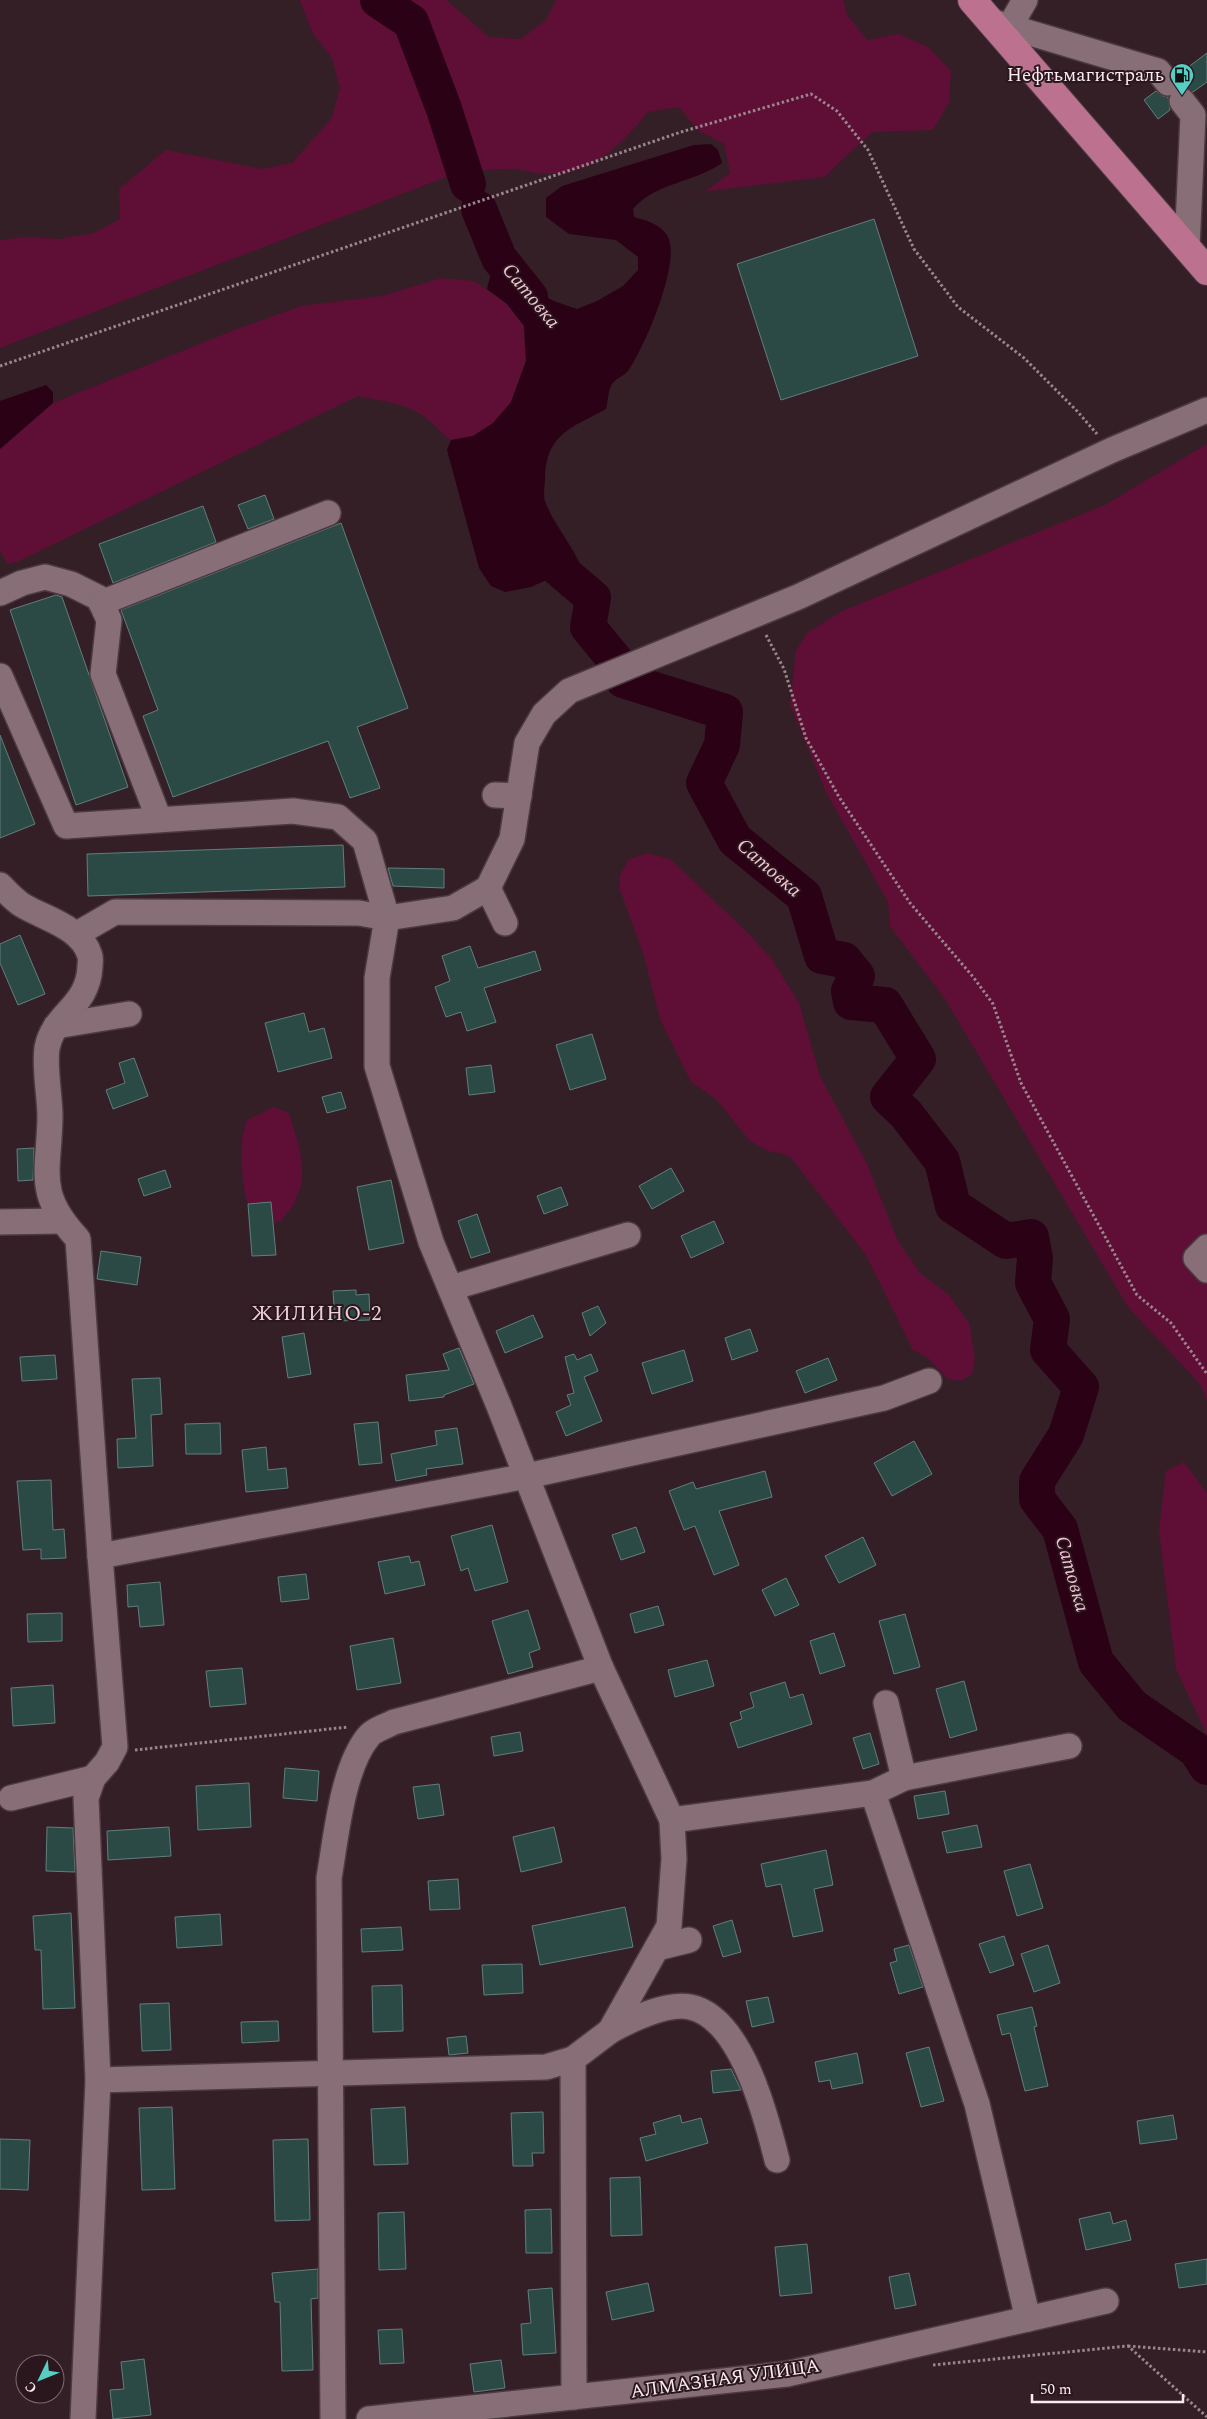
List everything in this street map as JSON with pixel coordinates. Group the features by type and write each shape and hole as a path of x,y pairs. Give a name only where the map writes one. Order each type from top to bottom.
{"main road":[{"path":"972,0 1000,23 1207,271"}],"street":[{"path":"1000,23 1025,0"},
{"path":"1000,23 1158,71 1193,115 1199,170 1187,248"},
{"path":"77,934 115,912 358,913 387,918 453,908 488,888 512,839 527,744 544,714 569,691 807,593 1112,450 1207,410"},
{"path":"101,603 328,513"},
{"path":"0,593 22,583 45,577 71,584 99,598 110,620 103,674 160,819"},
{"path":"0,676 66,826 293,810 338,817 365,841 387,918 373,952 377,978 377,1066 431,1242 527,1476 601,1668 672,1820 674,1859 669,1926 610,2031"},
{"path":"495,795 519,796"},
{"path":"0,885 10,909 77,934 90,956 89,981 80,1000 56,1026 47,1049 50,1117 47,1173 52,1206 61,1221 78,1239 115,1747 93,1778 86,1798 98,2080 83,2419"},
{"path":"488,888 505,923"},
{"path":"56,1026 129,1014"},
{"path":"0,1222 61,1221"},
{"path":"451,1288 628,1235"},
{"path":"1207,1247 1196,1258 1207,1270"},
{"path":"100,1556 527,1476 884,1398 930,1381"},
{"path":"333,2419 329,1878 340,1812 354,1761 368,1736 394,1722 601,1668"},
{"path":"886,1703 904,1778"},
{"path":"672,1820 872,1793 904,1778 1069,1746"},
{"path":"11,1798 93,1778"},
{"path":"872,1793 977,2104 1028,2319"},
{"path":"657,1948 689,1940"},
{"path":"98,2080 330,2075 546,2067 574,2059 610,2031 630,2020 664,2009 688,2006 705,2012 716,2021 732,2042 749,2072 764,2108 777,2160"},
{"path":"574,2059 574,2396"},
{"name":"АЛМАЗНАЯ УЛИЦА","path":"368,2419 788,2374 1106,2301"}],"path":[{"path":"0,366 681,132 811,94 837,111 868,150 914,249 958,307 1024,358 1078,411 1112,450"},
{"path":"755,614 784,669 806,738 839,797 910,903 974,978 993,1004 1021,1083 1137,1295 1171,1324 1207,1374"},
{"path":"112,1752 356,1726"},
{"path":"925,2366 1128,2346 1207,2352"},
{"path":"1128,2346 1207,2417"}],"shaded area":[{"path":"300,0 446,0 489,37 521,39 546,20 556,0 843,0 847,15 867,40 898,34 928,47 951,71 949,102 933,130 872,132 824,177 676,195 706,191 730,173 724,144 698,130 679,107 648,112 616,147 604,156 579,169 546,174 512,169 454,174 0,348 0,240 27,237 60,239 94,233 120,219 119,189 166,150 262,169 292,163 332,118 340,88 332,58 313,34"},
{"path":"441,278 474,281 507,304 524,326 526,361 511,402 493,423 473,436 451,440 418,412 393,403 358,396 19,561 8,564 0,551 0,449 53,403 232,331 301,306 382,296"},
{"path":"1207,444 1207,1400 1200,1384 1128,1307 945,999 890,926 888,902 826,792 790,704 796,651 807,633 842,611 1105,505"},
{"path":"647,853 670,859 745,930 771,958 799,1003 820,1076 867,1164 898,1241 921,1274 949,1295 969,1323 975,1359 972,1374 961,1381 948,1379 927,1357 913,1350 866,1255 793,1160 784,1154 768,1151 750,1141 716,1099 691,1082 660,1019 643,953 620,890 620,876 628,860"},
{"path":"274,1107 289,1113 301,1154 302,1180 299,1193 293,1205 281,1220 269,1225 259,1222 249,1208 242,1173 242,1137 247,1120"},
{"path":"1184,1462 1207,1493 1207,1735 1176,1669 1159,1531 1166,1471"}],"water":[{"path":"711,144 718,150 722,163 700,175 653,193 633,209 634,217 652,223 664,231 671,247 666,283 652,325 628,371 611,386 606,409 572,427 556,441 550,451 544,493 545,501 553,519 574,552 582,569 578,576 551,578 531,587 505,592 491,586 479,568 447,450 451,440 473,436 493,423 511,402 526,361 524,326 507,304 487,289 491,273 499,258 514,264 538,293 577,309 597,301 623,286 638,270 638,257 616,240 569,234 546,217 546,198 562,186 694,145"},
{"path":"46,385 53,392 53,403 0,449 0,401"}],"building":[{"path":"1207,53 1207,82 1193,92 1182,87 1179,74"},
{"path":"1156,91 1168,97 1170,110 1158,119 1144,100"},
{"path":"874,219 918,356 781,400 737,264"},
{"path":"265,495 274,519 248,529 238,505"},
{"path":"203,506 216,542 113,583 99,544"},
{"path":"341,523 408,708 357,727 380,788 350,798 328,741 173,797 143,716 158,710 121,610"},
{"path":"56,595 62,597 128,787 76,805 10,610"},
{"path":"0,735 35,824 0,838"},
{"path":"343,845 345,887 88,896 87,854"},
{"path":"388,868 444,869 444,888 393,886"},
{"path":"20,935 45,994 18,1005 0,963 0,944"},
{"path":"470,946 478,968 535,951 541,970 484,988 496,1022 467,1031 461,1012 446,1017 435,987 450,981 442,956"},
{"path":"304,1013 309,1032 324,1028 332,1058 278,1072 265,1023"},
{"path":"592,1034 606,1079 570,1090 556,1045"},
{"path":"134,1058 148,1096 113,1109 106,1090 125,1083 119,1063"},
{"path":"491,1065 495,1092 469,1095 466,1068"},
{"path":"341,1092 346,1108 327,1113 322,1097"},
{"path":"34,1148 33,1180 18,1181 17,1149"},
{"path":"671,1168 684,1191 652,1209 639,1186"},
{"path":"165,1170 171,1187 144,1196 138,1179"},
{"path":"391,1180 404,1243 369,1250 357,1187"},
{"path":"561,1187 568,1205 544,1214 537,1196"},
{"path":"271,1202 276,1255 252,1256 248,1204"},
{"path":"477,1214 490,1252 471,1258 458,1221"},
{"path":"714,1221 724,1243 691,1258 681,1236"},
{"path":"101,1251 141,1257 137,1285 97,1279"},
{"path":"356,1290 356,1295 369,1294 370,1320 335,1321 333,1291"},
{"path":"598,1306 606,1323 590,1336 582,1313"},
{"path":"533,1315 543,1337 505,1353 496,1331"},
{"path":"750,1329 758,1351 732,1360 725,1338"},
{"path":"304,1333 311,1374 288,1378 282,1337"},
{"path":"459,1348 474,1384 444,1395 444,1397 409,1401 406,1375 449,1370 443,1354"},
{"path":"684,1350 693,1381 652,1394 642,1363"},
{"path":"574,1354 577,1360 591,1354 598,1371 584,1377 602,1421 566,1436 556,1412 571,1405 567,1395 574,1393 565,1357"},
{"path":"55,1355 57,1379 22,1381 20,1357"},
{"path":"828,1358 837,1380 805,1393 796,1371"},
{"path":"160,1378 162,1414 151,1415 153,1466 118,1468 117,1439 136,1438 132,1379"},
{"path":"378,1422 382,1463 359,1465 354,1424"},
{"path":"220,1423 221,1454 186,1454 185,1424"},
{"path":"457,1428 463,1464 426,1469 427,1475 396,1481 391,1454 437,1445 435,1431"},
{"path":"914,1441 932,1474 892,1496 874,1463"},
{"path":"266,1447 268,1470 286,1468 288,1488 246,1492 242,1450"},
{"path":"765,1471 772,1497 719,1511 739,1565 714,1575 695,1526 684,1530 669,1491 693,1482 696,1489"},
{"path":"51,1480 53,1530 64,1529 66,1558 41,1559 41,1549 23,1550 17,1481"},
{"path":"492,1525 508,1582 475,1591 468,1568 461,1571 451,1536"},
{"path":"636,1527 645,1552 621,1560 612,1535"},
{"path":"863,1537 876,1565 839,1583 825,1556"},
{"path":"409,1556 411,1563 419,1561 425,1585 385,1594 378,1562"},
{"path":"306,1574 309,1599 281,1602 278,1577"},
{"path":"786,1578 799,1605 775,1616 762,1590"},
{"path":"160,1582 164,1625 140,1627 138,1606 128,1607 127,1585"},
{"path":"658,1606 664,1625 635,1633 630,1614"},
{"path":"528,1610 540,1649 529,1653 533,1667 508,1674 492,1621"},
{"path":"62,1613 62,1641 28,1642 27,1614"},
{"path":"905,1614 920,1667 894,1674 879,1621"},
{"path":"834,1633 845,1666 820,1674 810,1641"},
{"path":"393,1638 401,1683 357,1690 350,1646"},
{"path":"707,1660 714,1686 675,1697 668,1670"},
{"path":"242,1668 246,1704 210,1707 206,1671"},
{"path":"964,1681 977,1730 950,1738 936,1689"},
{"path":"785,1682 790,1698 803,1694 812,1724 738,1748 730,1723 742,1719 740,1712 754,1707 750,1693"},
{"path":"53,1685 55,1723 13,1726 11,1688"},
{"path":"520,1732 523,1751 494,1756 491,1737"},
{"path":"870,1733 879,1764 863,1769 853,1738"},
{"path":"285,1768 319,1771 317,1801 283,1798"},
{"path":"249,1783 251,1827 198,1830 196,1786"},
{"path":"439,1784 444,1815 418,1819 413,1787"},
{"path":"945,1791 949,1814 918,1819 914,1796"},
{"path":"977,1825 982,1847 947,1853 942,1832"},
{"path":"47,1827 73,1828 75,1872 46,1871"},
{"path":"169,1827 171,1856 108,1860 107,1831"},
{"path":"554,1827 562,1862 521,1872 513,1837"},
{"path":"826,1850 833,1885 814,1889 823,1931 793,1937 781,1884 766,1887 761,1864"},
{"path":"1030,1864 1043,1908 1017,1916 1004,1871"},
{"path":"458,1879 460,1909 430,1910 428,1881"},
{"path":"625,1907 633,1947 540,1965 532,1926"},
{"path":"71,1913 75,2008 43,2009 41,1950 35,1950 33,1916"},
{"path":"220,1914 222,1945 177,1948 175,1917"},
{"path":"732,1920 741,1952 723,1957 713,1926"},
{"path":"401,1927 403,1950 362,1952 361,1929"},
{"path":"1004,1936 1014,1965 990,1973 979,1944"},
{"path":"909,1945 923,1987 899,1994 890,1963 897,1961 894,1949"},
{"path":"1048,1945 1060,1983 1034,1992 1021,1954"},
{"path":"522,1964 523,1993 484,1995 482,1965"},
{"path":"402,1985 403,2031 373,2032 372,1986"},
{"path":"768,1997 774,2022 752,2027 746,2001"},
{"path":"169,2003 171,2050 142,2051 140,2004"},
{"path":"1032,2007 1037,2026 1034,2027 1048,2086 1025,2091 1010,2033 1002,2035 997,2015"},
{"path":"278,2021 279,2041 242,2043 241,2022"},
{"path":"466,2036 468,2053 449,2055 447,2038"},
{"path":"929,2047 944,2101 921,2107 906,2053"},
{"path":"857,2053 863,2083 832,2089 830,2080 819,2082 815,2062"},
{"path":"731,2069 741,2090 713,2093 711,2071"},
{"path":"172,2107 175,2189 142,2190 139,2108"},
{"path":"405,2107 408,2164 374,2165 371,2109"},
{"path":"543,2112 544,2153 532,2153 533,2166 513,2166 511,2113"},
{"path":"680,2115 682,2123 701,2118 708,2143 646,2161 640,2138 656,2134 653,2123"},
{"path":"1173,2115 1177,2139 1140,2144 1137,2121"},
{"path":"0,2139 30,2140 28,2190 0,2189"},
{"path":"308,2139 310,2220 275,2221 273,2140"},
{"path":"640,2177 642,2235 611,2236 610,2178"},
{"path":"551,2209 552,2253 526,2253 525,2210"},
{"path":"404,2212 406,2269 379,2270 378,2213"},
{"path":"1110,2212 1113,2224 1126,2220 1131,2240 1086,2250 1079,2219"},
{"path":"807,2244 812,2293 780,2296 775,2247"},
{"path":"1207,2259 1207,2284 1179,2288 1175,2264"},
{"path":"318,2269 318,2298 311,2299 313,2370 282,2371 280,2302 275,2302 272,2273"},
{"path":"909,2273 916,2305 895,2309 889,2277"},
{"path":"648,2283 654,2311 612,2320 606,2292"},
{"path":"552,2288 556,2353 523,2355 521,2324 531,2323 528,2290"},
{"path":"402,2329 404,2363 380,2364 378,2330"},
{"path":"144,2359 151,2415 113,2419 110,2390 124,2389 121,2362"},
{"path":"501,2360 505,2388 474,2392 470,2364"}],"waterway":[{"name":"Сатовка","path":"378,0 411,22 444,109 468,184"},
{"name":"Сатовка","path":"479,209 499,258 530,297"},
{"name":"Сатовка","path":"536,538 552,563 593,598 588,627 615,660"},
{"name":"Сатовка","path":"623,680 725,712 722,745 704,783 735,840 804,896 822,956 844,960 857,976 849,991 851,1002 885,1005 918,1059 888,1097 906,1114 942,1161 953,1206 1006,1241 1031,1237 1035,1258 1033,1283 1052,1319 1048,1350 1081,1387 1066,1435 1037,1481 1037,1499 1060,1529 1096,1662 1132,1706 1196,1750 1207,1767"}],"place":[{"name":"Нефтьмагистраль","path":"1182,96"}],"district":[{"name":"ЖИЛИНО-2","path":"317,1314"}]}
